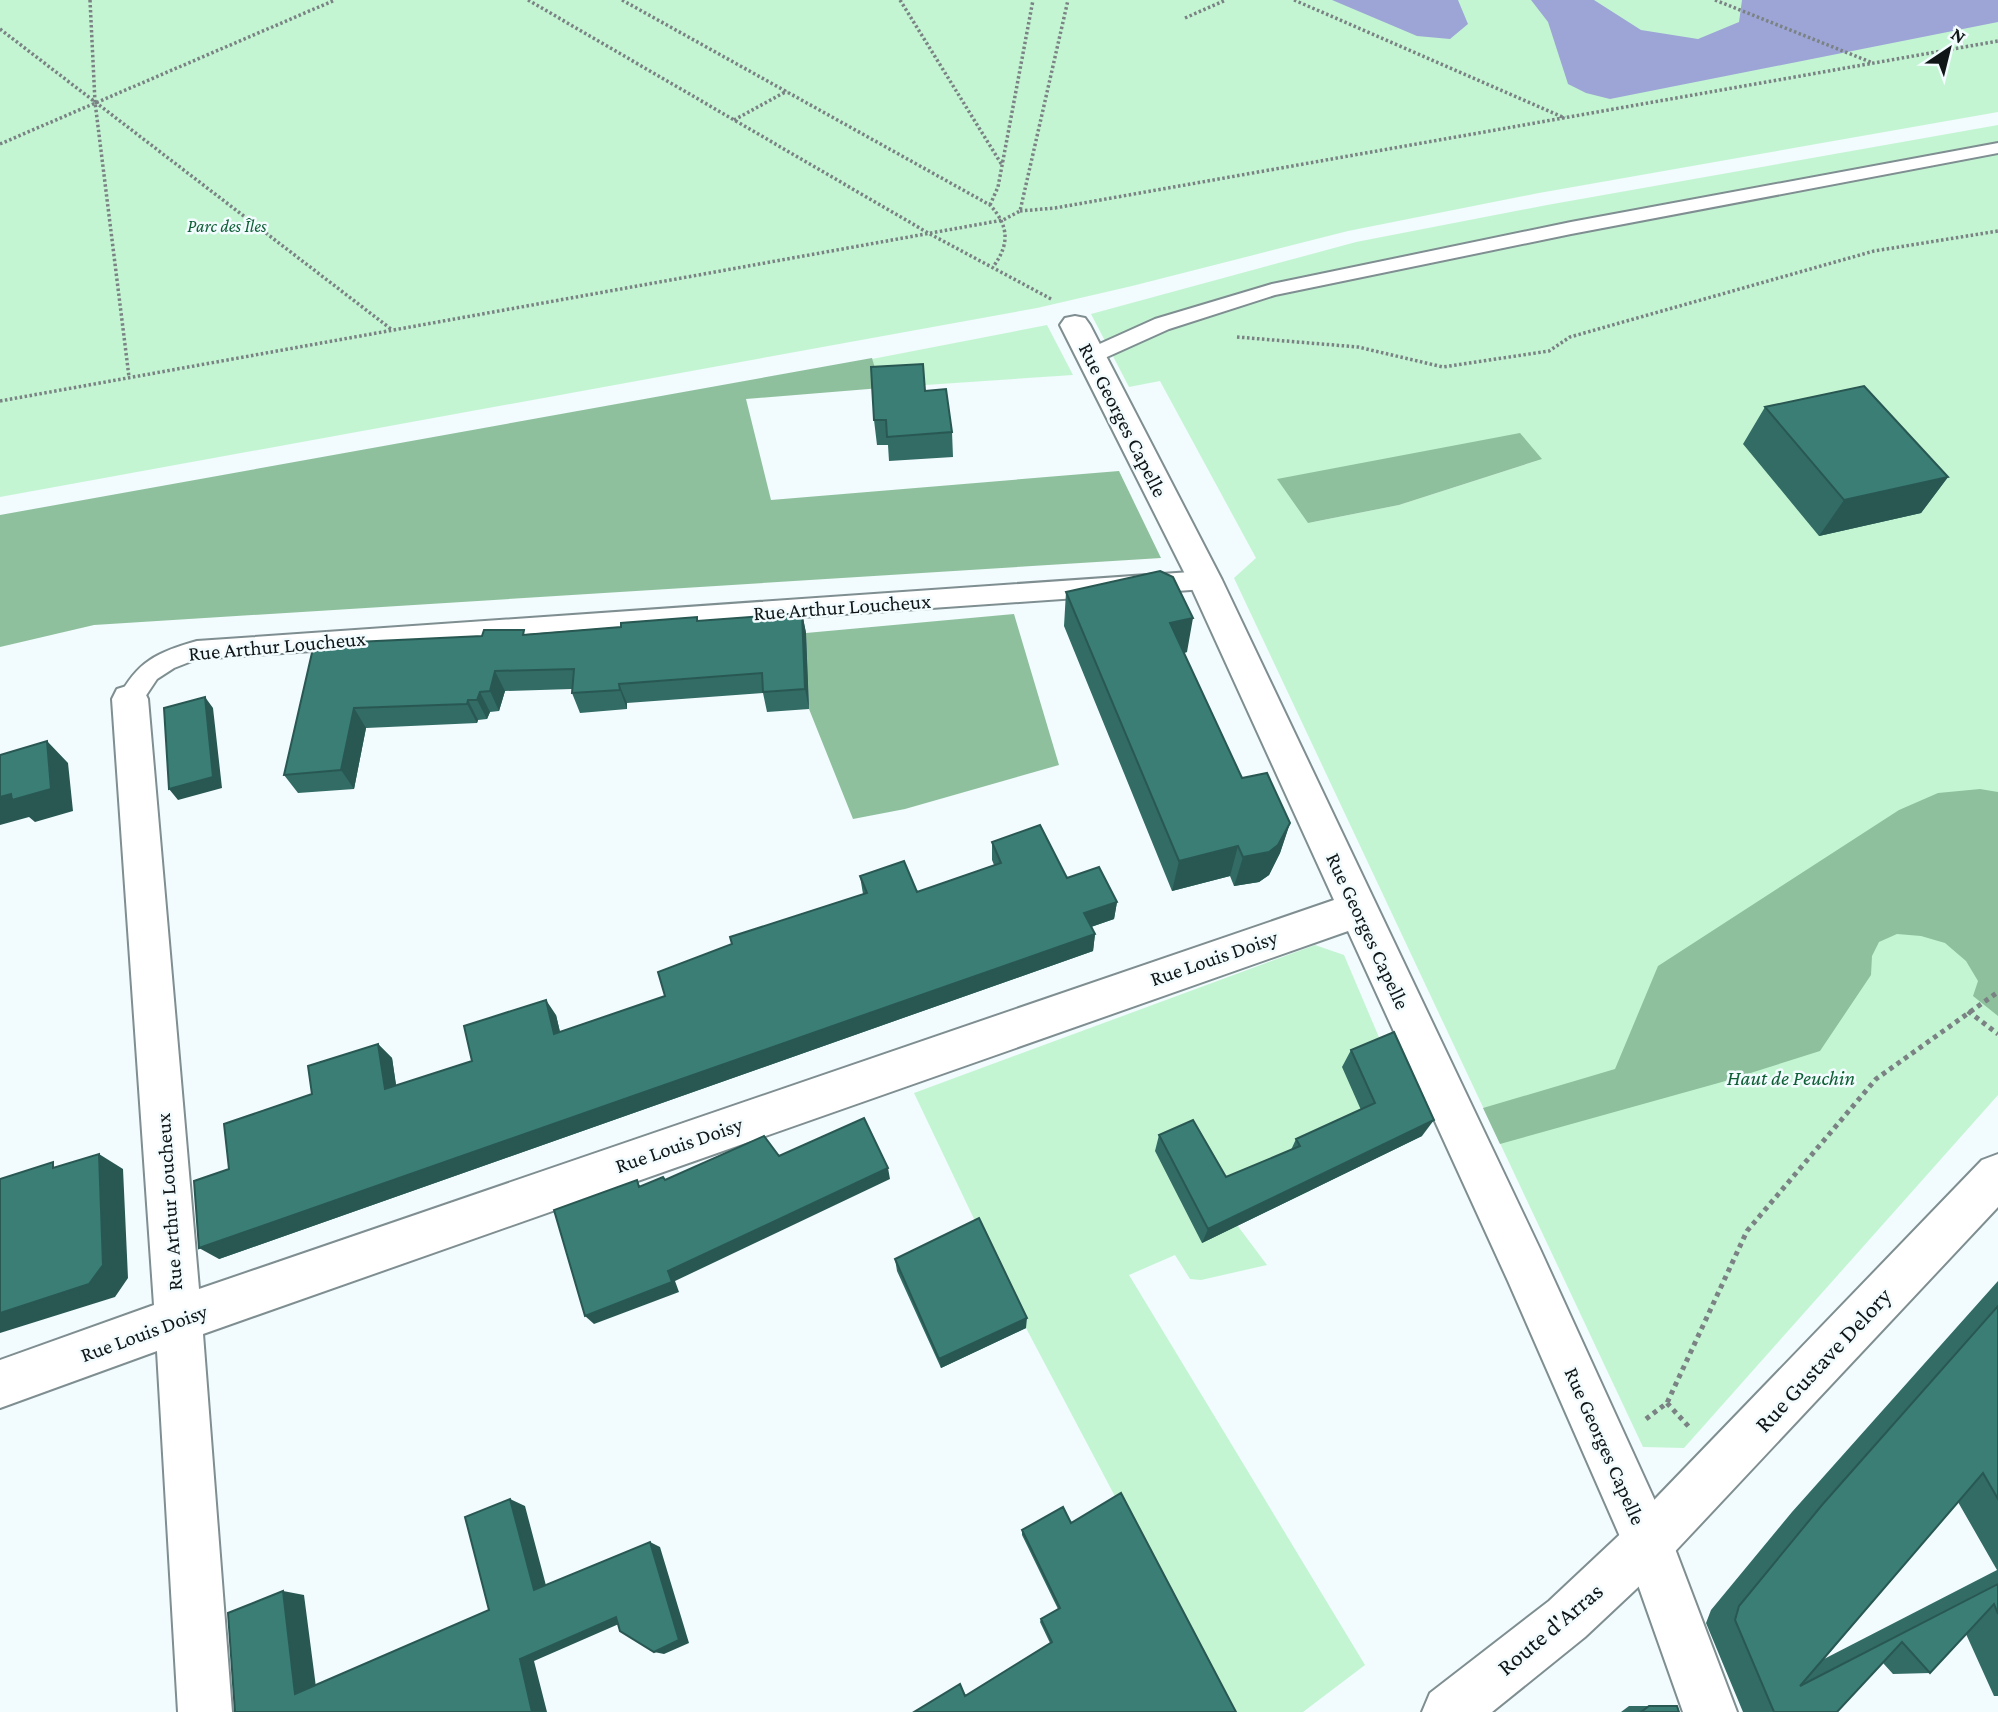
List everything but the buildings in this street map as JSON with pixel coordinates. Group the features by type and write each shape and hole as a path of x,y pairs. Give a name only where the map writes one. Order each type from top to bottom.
{"street":[{"name":"Rue Georges Capelle","path":"1075,329 1205,580 1607,1450 1648,1543 1710,1712"},
{"name":"Rue Arthur Loucheux","path":"130,699 205,1712"},
{"name":"Rue Louis Doisy","path":"0,1384 1330,918 1359,911"},
{"name":"Rue Gustave Delory","path":"1648,1543 1998,1175"},
{"name":"Route d'Arras","path":"1449,1712 1567,1619 1648,1543"}],"lane":[{"path":"1075,329 1162,324 1272,290 1572,228 1998,148"},
{"name":"Rue Arthur Loucheux","path":"130,699 136,683 151,671 171,657 197,650 1205,580"}],"path":[{"path":"90,0 95,102 129,377"},
{"path":"0,144 335,0"},
{"path":"528,0 930,234 993,267 1075,329"},
{"path":"622,0 990,205 1003,220 1007,249 993,267"},
{"path":"900,0 1002,165"},
{"path":"990,205 998,187 1033,0"},
{"path":"1020,211 1068,0"},
{"path":"1185,18 1226,0"},
{"path":"1294,0 1566,118"},
{"path":"1715,0 1874,63"},
{"path":"0,29 391,329"},
{"path":"0,401 930,234 1003,220 1020,211 1055,208 1998,41"},
{"path":"734,120 787,91"},
{"path":"1235,337 1358,347 1443,368 1549,351 1570,337 1874,251 1998,231"},
{"path":"1607,1450 1667,1404 1747,1231 1876,1079 1998,992"},
{"path":"1968,1011 1998,1034"}],"green space":[{"name":"Parc des Îles","path":"0,0 1998,0 1998,112 1539,193 1348,231 1037,308 0,497"},
{"name":"Haut de Peuchin","path":"1998,125 1998,1095 1684,1448 1643,1447 1234,578 1256,558 1160,381 1129,387 1091,314 1356,242 1547,205","holes":["1542,459 1399,505 1308,523"]},
{"path":"1047,325 1073,375 881,388 872,359"},
{"path":"872,358 881,388 746,399 771,500 1119,471 1161,558 94,625 0,647 0,515"},
{"path":"1520,433 1542,459 1399,505 1308,523 1277,479"},
{"path":"1014,614 1059,765 905,809 853,819 809,709 806,633"},
{"path":"1980,789 1998,792 1998,1016 1973,996 1978,981 1966,961 1945,943 1921,936 1897,934 1879,942 1872,956 1871,975 1820,1051 1722,1082 1500,1144 1483,1108 1615,1069 1658,966 1899,810 1938,793"},
{"path":"1315,945 1344,955 1384,1049 1365,1119 1289,1155 1310,1191 1237,1225 1267,1265 1201,1280 1190,1279 1175,1255 1129,1275 1365,1665 1303,1712 1229,1712 1026,1328 914,1093"}],"water":[{"path":"1332,0 1458,0 1468,24 1450,39 1417,36"},
{"path":"1531,0 1594,0 1641,30 1698,39 1739,22 1742,0 1998,0 1998,22 1610,99 1586,93 1568,84 1548,22"}]}
